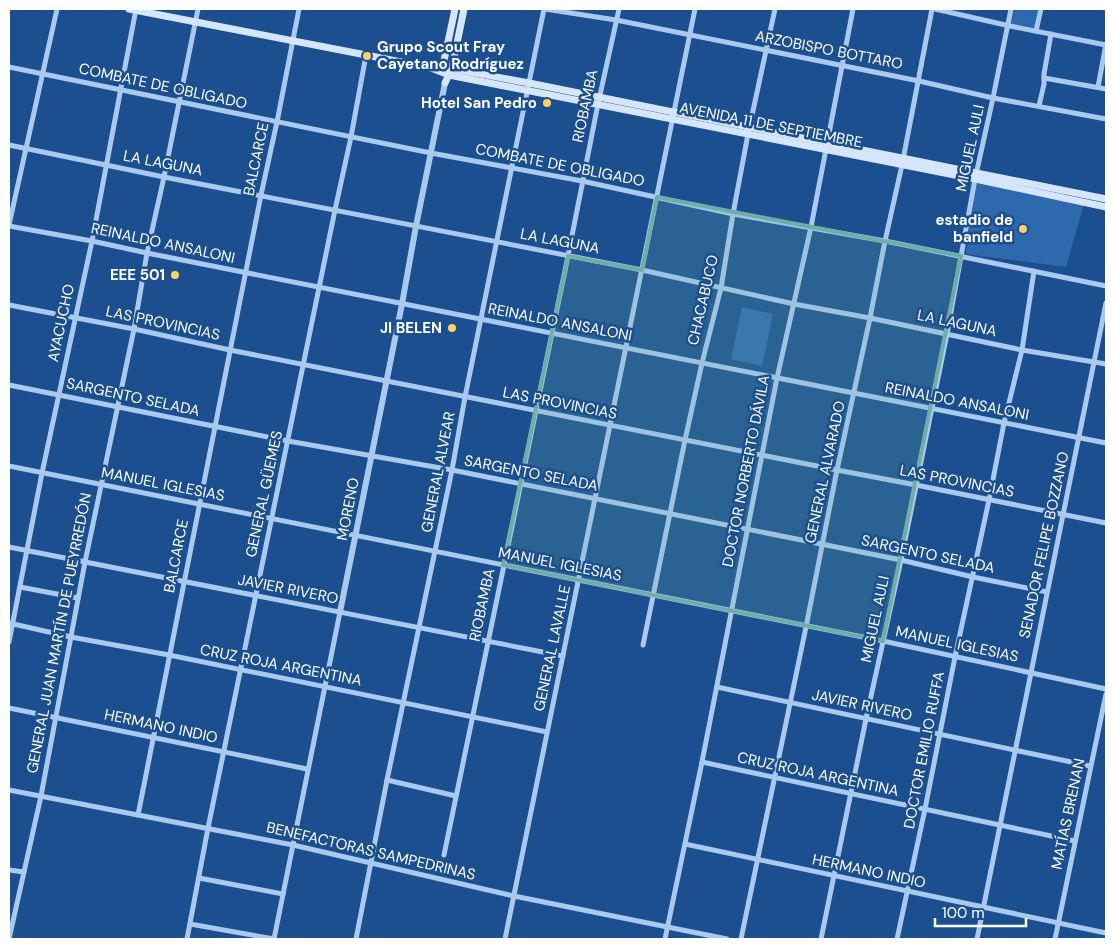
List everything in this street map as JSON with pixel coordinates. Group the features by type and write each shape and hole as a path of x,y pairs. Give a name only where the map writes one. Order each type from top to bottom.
{"main road":[{"name":"AVENIDA 11 DE SEPTIEMBRE","path":"134,9 976,176 1106,198"},
{"path":"445,83 455,9"},
{"path":"447,71 464,9"},
{"name":"AVENIDA 11 DE SEPTIEMBRE","path":"976,176 1106,207"}],"street":[{"path":"9,225 57,9"},
{"name":"AYACUCHO","path":"9,642 11,623 42,473 92,241 121,91 134,9"},
{"name":"GENERAL JUAN MARTÍN DE PUEYRREDÓN","path":"9,939 41,796 85,562 198,9"},
{"name":"BALCARCE","path":"138,815 299,9"},
{"name":"ARZOBISPO BOTTARO","path":"545,9 616,20 919,81 993,98 1106,119"},
{"name":"GENERAL ALVEAR","path":"356,939 387,780 436,552 464,397 545,9"},
{"name":"RIOBAMBA","path":"444,855 619,9"},
{"name":"GENERAL LAVALLE","path":"506,939 695,9"},
{"name":"CHACABUCO","path":"643,644 685,440 721,288 749,131 775,9"},
{"name":"DOCTOR NORBERTO DÁVILA","path":"665,939 717,687 777,378 811,227 852,9"},
{"path":"934,9 1106,45 1098,87"},
{"name":"GENERAL ALVARADO","path":"741,939 870,318 884,241 934,9"},
{"name":"MIGUEL AULI","path":"821,939 901,560 947,334 976,176 1011,9"},
{"path":"1036,31 1041,9"},
{"path":"1039,106 1051,34"},
{"name":"GENERAL GÜEMES","path":"187,939 208,828 351,137 366,55"},
{"name":"COMBATE DE OBLIGADO","path":"9,67 179,103 582,181 733,214 884,241 1106,286"},
{"path":"1044,78 1106,89"},
{"name":"MORENO","path":"274,939 445,83"},
{"name":"LA LAGUNA","path":"9,145 642,270 794,304 1022,350 1106,364"},
{"name":"REINALDO ANSALONI","path":"9,225 1106,443"},
{"name":"DOCTOR EMILIO RUFFA","path":"897,939 926,810 955,657 1004,423 1022,350 1034,271"},
{"name":"LAS PROVINCIAS","path":"9,304 303,365 1106,523"},
{"name":"SENADOR FELIPE BOZZANO","path":"977,939 1106,304"},
{"name":"SARGENTO SELADA","path":"9,385 215,427 452,470 901,560 1047,592"},
{"name":"MANUEL IGLESIAS","path":"9,466 653,595 1106,689"},
{"name":"JAVIER RIVERO","path":"9,546 563,656"},
{"path":"20,586 78,598"},
{"name":"CRUZ ROJA ARGENTINA","path":"11,623 71,637 548,732"},
{"name":"JAVIER RIVERO","path":"717,687 1090,766"},
{"name":"MATÍAS BRENAN","path":"1055,939 1106,694"},
{"name":"HERMANO INDIO","path":"9,708 307,769"},
{"name":"CRUZ ROJA ARGENTINA","path":"702,762 1075,842"},
{"path":"387,780 456,796"},
{"name":"BENEFACTORAS SAMPEDRINAS","path":"9,790 293,844 514,896 727,939"},
{"name":"HERMANO INDIO","path":"685,844 1106,933"},
{"path":"9,870 24,872"},
{"path":"199,878 282,894"},
{"path":"190,924 274,939"}],"highlighted area":[{"path":"657,197 961,256 883,641 503,565 568,256 642,270"}],"shaded area":[{"path":"1014,9 1039,9 1035,29 1010,26"},
{"name":"estadio de banfield","path":"975,183 1084,204 1066,267 966,254"},
{"path":"742,307 773,314 762,366 731,359"}],"place":[{"name":"Grupo Scout Fray Cayetano Rodríguez","path":"367,56"},
{"name":"Hotel San Pedro","path":"547,103"},
{"name":"estadio de banfield","path":"1023,229"},
{"name":"EEE 501","path":"175,275"},
{"name":"JI BELEN","path":"452,328"}]}
